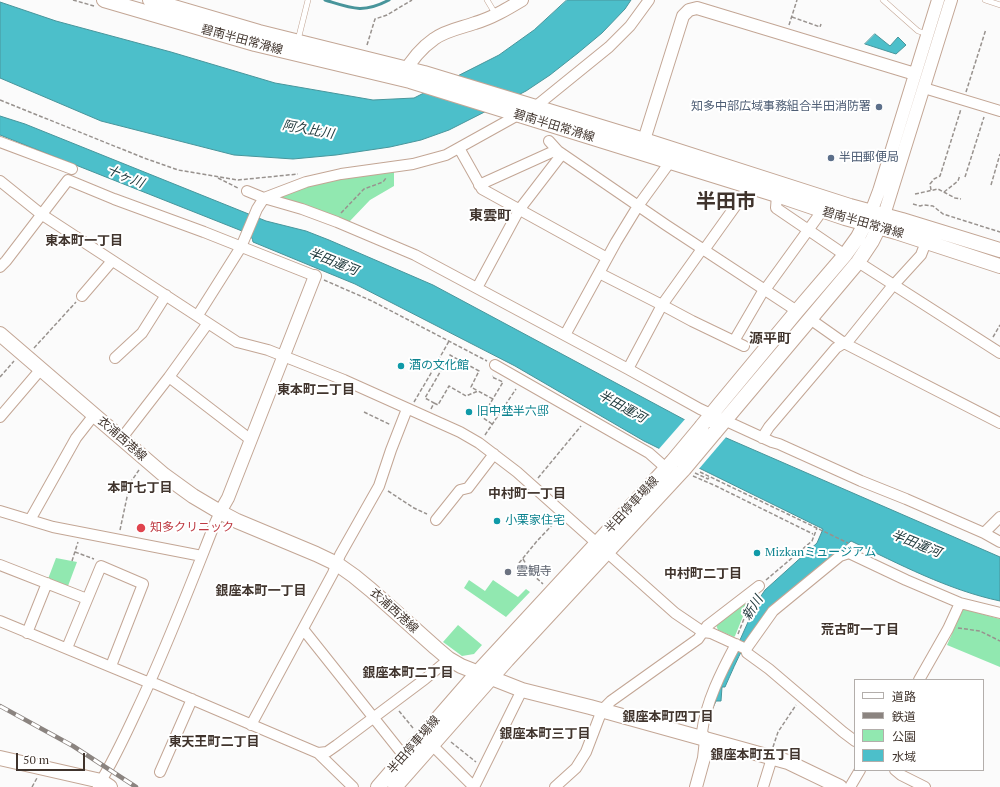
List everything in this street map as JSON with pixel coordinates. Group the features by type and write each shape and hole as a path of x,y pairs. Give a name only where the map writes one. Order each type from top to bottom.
{"main road":[{"name":"碧南半田常滑線","path":"104,0 255,44 406,76 424,73 514,110 535,107 644,140 875,220 926,242 1000,266"},
{"name":"碧南半田常滑線","path":"150,0 258,32 298,42 514,110 822,211 875,220 1000,250"},
{"name":"半田停車場線","path":"395,787 423,737 478,672 681,469 797,311 875,220"},
{"name":"半田停車場線","path":"718,417 810,319 858,262 875,220"},
{"name":"衣浦西港線","path":"0,334 146,460 193,496 237,521 337,564 371,590 449,659 461,666 522,690 602,710 788,762 840,787"},
{"name":"半田停車場線","path":"423,737 491,678 602,547"},
{"path":"0,758 103,785"},
{"name":"半田停車場線","path":"378,787 408,762"}],"street":[{"path":"406,76 416,55 434,38 452,29 475,23 496,15 522,0"},
{"path":"535,107 609,47 630,26 649,0"},
{"path":"875,220 879,192 938,0"},
{"path":"875,220 924,88 951,0"},
{"path":"644,140 683,16 689,10 697,8 915,74"},
{"path":"924,88 1000,111"},
{"path":"198,315 241,247 257,210 264,198 306,182 341,174 413,164 446,155 459,148 514,110"},
{"path":"549,141 560,153 703,250 797,311"},
{"path":"0,142 72,169"},
{"path":"459,148 482,189 607,258"},
{"path":"479,185 552,152 560,153"},
{"path":"477,288 519,210 560,153"},
{"path":"565,335 607,258 638,206 670,162"},
{"path":"0,267 68,180 315,276 228,498 215,523 151,682 103,785"},
{"path":"0,181 42,214 112,262 198,315 237,342 268,350 344,380 460,432 479,443 532,484 674,613 703,632 711,633 741,647 854,740"},
{"path":"628,369 662,305 749,188"},
{"path":"247,191 337,222 415,255 700,409 762,438 780,444 861,481 984,533 1000,542"},
{"path":"777,196 776,208 845,256"},
{"path":"734,341 764,290 822,211"},
{"path":"762,438 836,348 849,340 894,285 921,255 926,242"},
{"path":"82,296 112,262"},
{"path":"858,262 1000,353"},
{"path":"599,273 744,346"},
{"path":"115,358 142,333 166,295"},
{"path":"810,319 844,343 1000,424"},
{"path":"121,439 208,323"},
{"path":"496,366 649,453 681,469"},
{"path":"0,417 41,369"},
{"path":"169,377 251,440"},
{"path":"251,725 303,629 337,564 340,555 379,486 399,429 408,410"},
{"path":"30,520 76,438 94,415"},
{"path":"436,520 460,490 468,488 494,454"},
{"path":"0,511 53,527 202,556"},
{"path":"984,533 1000,517"},
{"path":"696,787 704,758 706,740 702,732 707,709 714,692 741,647 773,611 840,556 849,554 960,603 1000,613"},
{"path":"0,565 87,599"},
{"path":"67,648 101,566 143,584 111,666"},
{"path":"27,632 47,583"},
{"path":"561,785 576,768 586,752 602,710 611,701 698,640 707,626 759,586"},
{"path":"920,679 950,625 960,603"},
{"path":"0,621 192,699 318,753 353,787"},
{"path":"303,629 408,762"},
{"path":"318,753 328,752 425,679 449,659"},
{"path":"423,737 474,787 522,690"},
{"path":"160,772 192,699"},
{"path":"763,787 772,758"},
{"path":"850,787 859,771"},
{"path":"897,771 925,787"}],"lane":[{"path":"487,0 496,15"},
{"path":"883,0 918,31 928,34"},
{"path":"985,0 1000,5"},
{"path":"298,42 308,2"}],"path":[{"path":"367,45 375,19 387,15 412,0"},
{"path":"789,27 797,0"},
{"path":"792,17 820,27 821,24"},
{"path":"0,100 144,158 178,170 238,180 299,174"},
{"path":"965,177 985,113"},
{"path":"991,185 1000,154"},
{"path":"337,222 340,215 364,189 383,182 386,177 384,168"},
{"path":"931,190 930,184 934,179 940,176 941,169"},
{"path":"944,192 958,181 960,175"},
{"path":"216,177 237,188 247,191"},
{"path":"915,194 938,189 954,198 961,199"},
{"path":"913,204 920,206 933,206 943,214 1000,232"},
{"path":"315,276 372,301 496,366 492,377 503,382 482,417 492,424"},
{"path":"0,377 82,296"},
{"path":"987,345 1000,325"},
{"path":"408,410 430,376 448,341"},
{"path":"478,391 466,396 449,386 438,405 425,398 450,355 479,372 471,387 493,399"},
{"path":"479,443 522,380"},
{"path":"426,418 434,403"},
{"path":"364,412 399,429"},
{"path":"532,484 588,418"},
{"path":"118,540 130,483 146,460"},
{"path":"681,469 708,479 709,477"},
{"path":"681,469 814,534"},
{"path":"700,472 850,544"},
{"path":"379,486 436,520"},
{"path":"519,563 537,541 564,513"},
{"path":"759,586 812,541 817,528"},
{"path":"72,561 82,533"},
{"path":"75,552 98,561 101,566"},
{"path":"523,558 532,574 545,585"},
{"path":"741,647 737,636 750,605"},
{"path":"950,625 960,629 980,631 1000,641"},
{"path":"772,758 772,750 778,732 801,697"},
{"path":"392,703 423,737"},
{"path":"450,740 483,768"}],"green space":[{"path":"394,169 394,186 370,200 349,222 283,199 282,196 306,186 343,177"},
{"path":"56,558 77,562 68,586 48,579"},
{"path":"469,580 485,591 493,580 518,597 526,589 530,592 506,617 464,588"},
{"path":"745,603 748,604 734,637 718,630 716,625"},
{"path":"963,609 1000,619 1000,667 947,645"},
{"path":"458,625 482,645 474,654 462,656 443,642"}],"water":[{"name":"阿久比川","path":"567,0 631,0 625,9 602,33 550,75 526,91 449,130 421,140 390,147 336,155 293,159 234,155 101,121 0,78 0,2 56,21 171,52 275,83 373,100 414,98 499,55 534,30"},
{"path":"875,34 890,46 898,37 906,45 896,54 865,44"},
{"path":"0,116 25,124 266,221 306,231 433,285 685,420 1000,557 1000,601 943,583 851,541 770,609 756,627 744,646 725,687 722,687 721,701 716,701 706,732 709,709 757,602 765,590 817,543 823,529 644,441 515,366 355,284 253,242 251,236 242,231 0,135"}],"pier":[{"path":"686,418 727,436 698,470 658,450"}],"waterway":[{"path":"325,0 357,8 372,7 389,0"}],"railway":[{"path":"0,706 73,746 136,787"}],"place":[{"name":"知多中部広域事務組合半田消防署","path":"879,107"},
{"name":"半田郵便局","path":"831,158"},
{"name":"酒の文化館","path":"401,366"},
{"name":"旧中埜半六邸","path":"469,412"},
{"name":"小栗家住宅","path":"497,521"},
{"name":"知多クリニック","path":"141,528"},
{"name":"Mizkanミュージアム","path":"757,553"},
{"name":"雲観寺","path":"508,572"}],"district":[{"name":"半田市","path":"726,202"},
{"name":"東雲町","path":"490,216"},
{"name":"東本町一丁目","path":"84,241"},
{"name":"源平町","path":"770,339"},
{"name":"東本町二丁目","path":"316,390"},
{"name":"本町七丁目","path":"140,488"},
{"name":"中村町一丁目","path":"527,494"},
{"name":"中村町二丁目","path":"703,574"},
{"name":"銀座本町一丁目","path":"261,591"},
{"name":"荒古町一丁目","path":"860,630"},
{"name":"銀座本町二丁目","path":"408,673"},
{"name":"銀座本町四丁目","path":"668,717"},
{"name":"銀座本町三丁目","path":"545,734"},
{"name":"東天王町二丁目","path":"214,742"},
{"name":"銀座本町五丁目","path":"756,755"}],"water label":[{"name":"十ヶ川","path":"125,177"},
{"name":"半田運河","path":"333,262"},
{"name":"半田運河","path":"622,407"},
{"name":"半田運河","path":"916,544"},
{"name":"新川","path":"753,608"}]}
